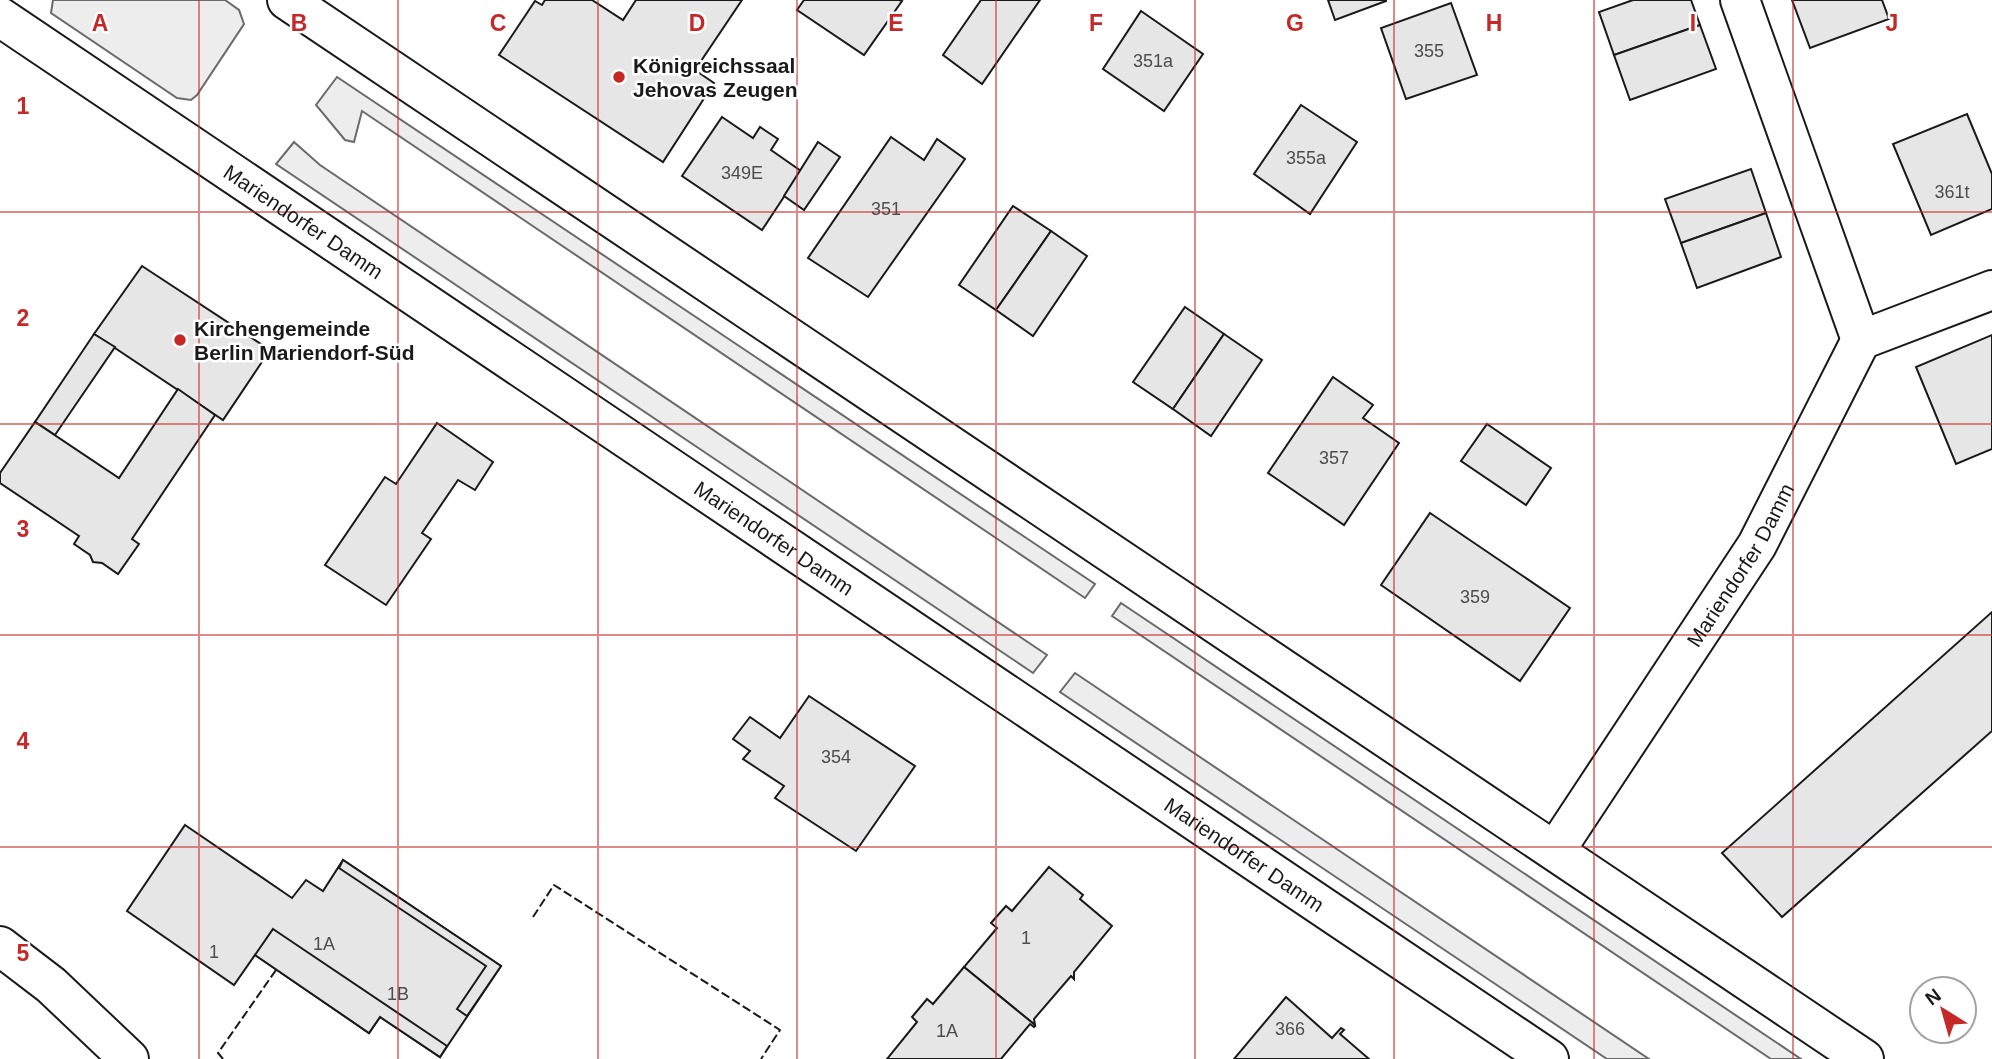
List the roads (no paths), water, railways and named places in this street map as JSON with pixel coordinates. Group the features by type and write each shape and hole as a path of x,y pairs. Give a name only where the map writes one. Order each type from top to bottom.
{"main road":[{"path":"288,0 1864,1059"},
{"path":"1740,0 1861,340 1992,290"},
{"name":"Mariendorfer Damm","path":"0,17 1549,1059"},
{"name":"Mariendorfer Damm","path":"1555,851 1757,545 1861,340"},
{"path":"0,946 51,985 129,1059"}],"place":[{"name":"Königreichssaal Jehovas Zeugen","path":"619,77"},
{"name":"Kirchengemeinde Berlin Mariendorf-Süd","path":"180,340"}]}
